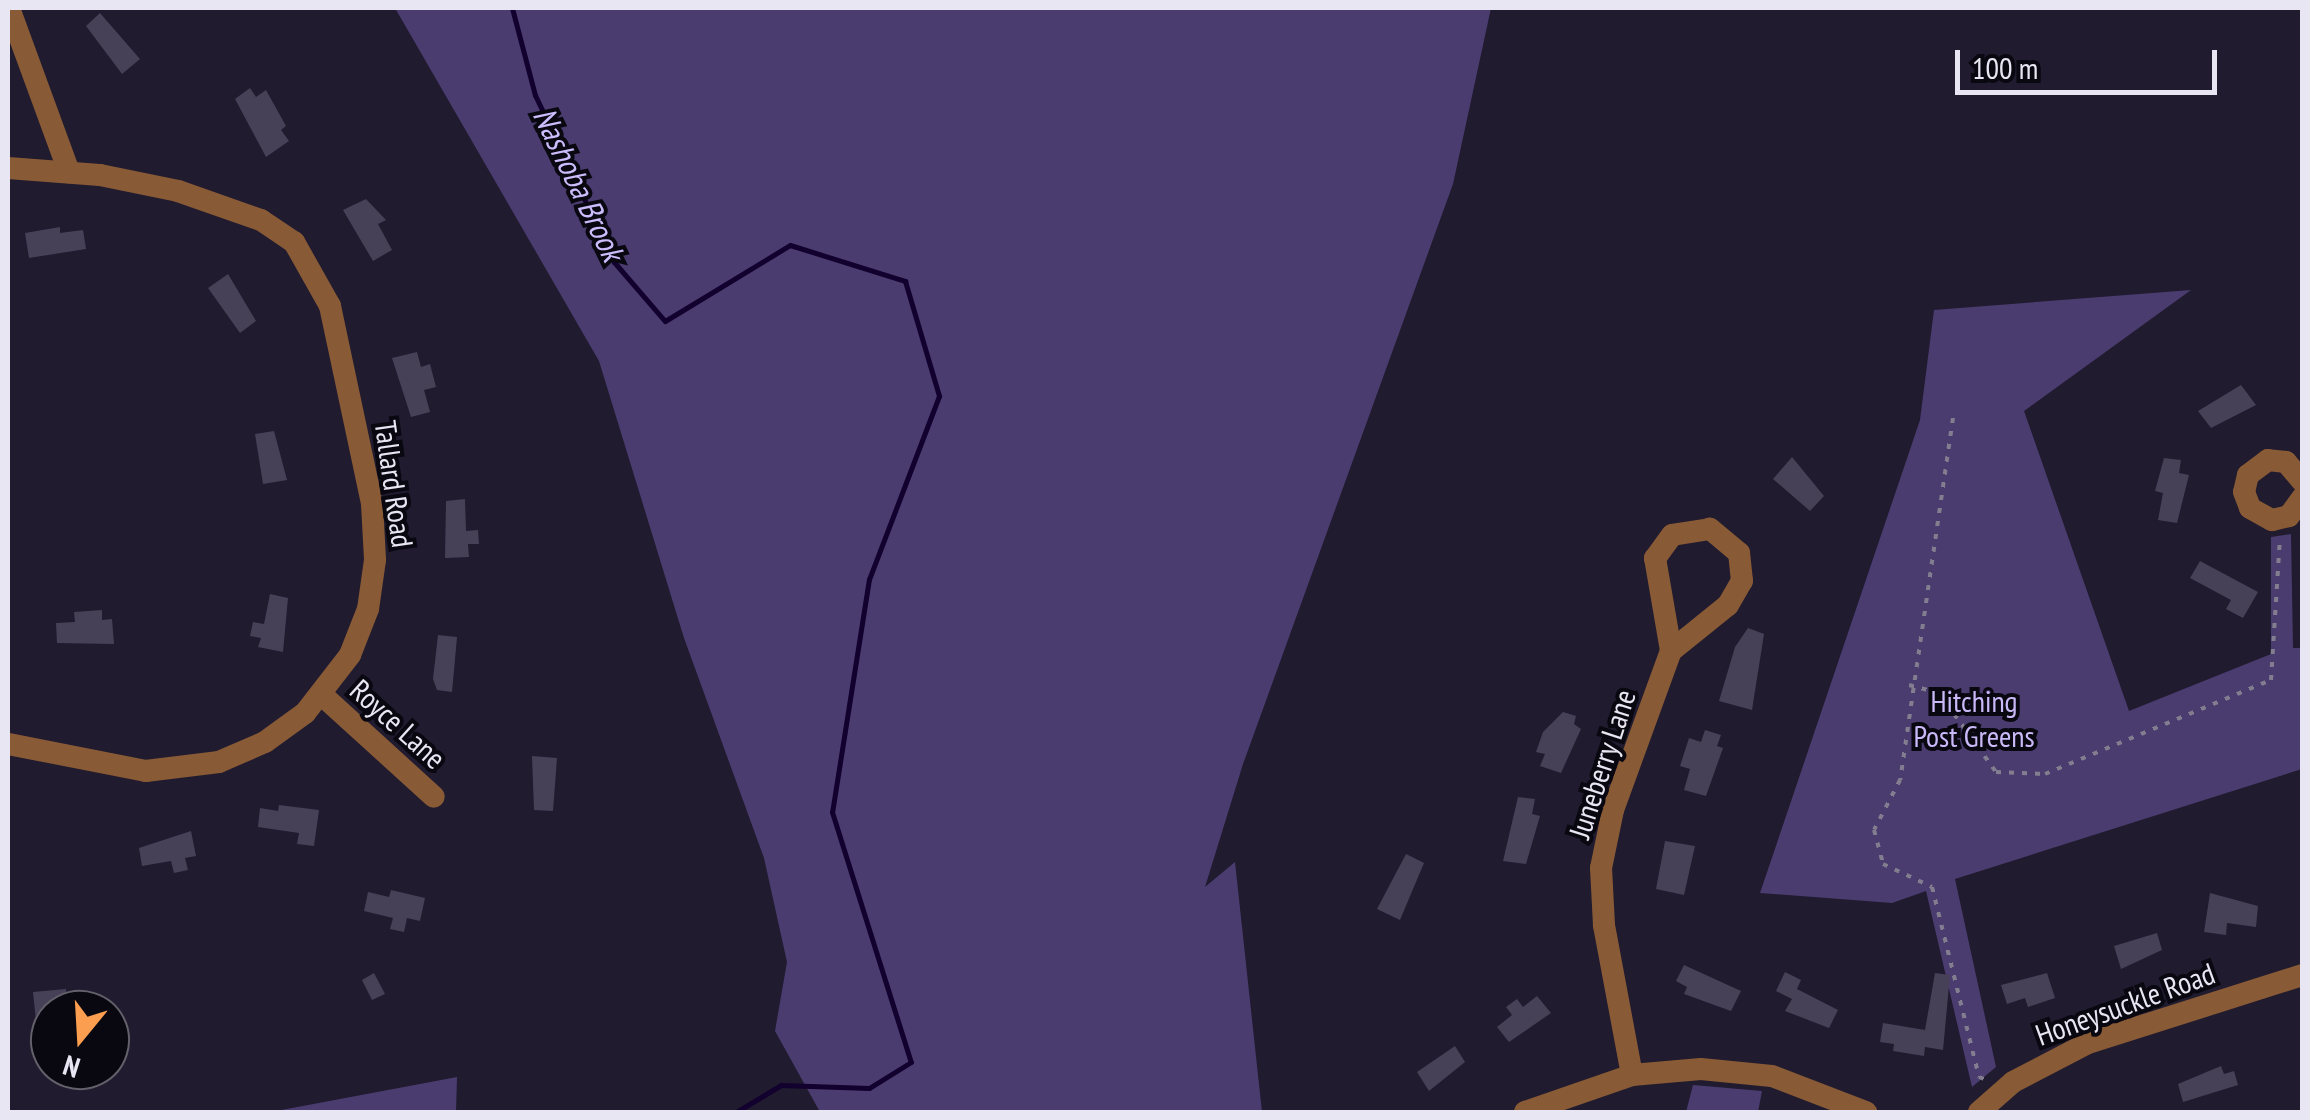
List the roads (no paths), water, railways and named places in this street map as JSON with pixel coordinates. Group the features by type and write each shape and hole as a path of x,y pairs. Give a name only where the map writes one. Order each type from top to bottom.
{"street":[{"path":"9,8 69,172"},
{"name":"Tallard Road","path":"8,168 140,182 261,220 294,242 324,288 372,504 375,560 360,632 322,696 265,742 195,768 121,768 8,744"},
{"path":"2301,475 2286,462 2268,460 2253,468 2244,483 2256,514 2281,519 2302,498"},
{"name":"Juneberry Lane","path":"1632,1075 1604,924 1601,868 1613,810 1671,651 1739,590 1739,553 1710,529 1672,535 1655,558 1671,651"},
{"name":"Royce Lane","path":"322,696 434,797"},
{"name":"Honeysuckle Road","path":"1979,1112 2004,1088 2088,1044 2302,975"},
{"path":"1525,1112 1632,1075 1745,1072 1822,1091 1866,1112"}],"waterway":[{"name":"Nashoba Brook","path":"512,8 535,95 614,262 665,321 790,245 905,281 939,396 869,579 832,812 911,1062 869,1088 781,1085 736,1112"}],"park label":[{"name":"Hitching Post Greens","path":"1974,718"}]}
